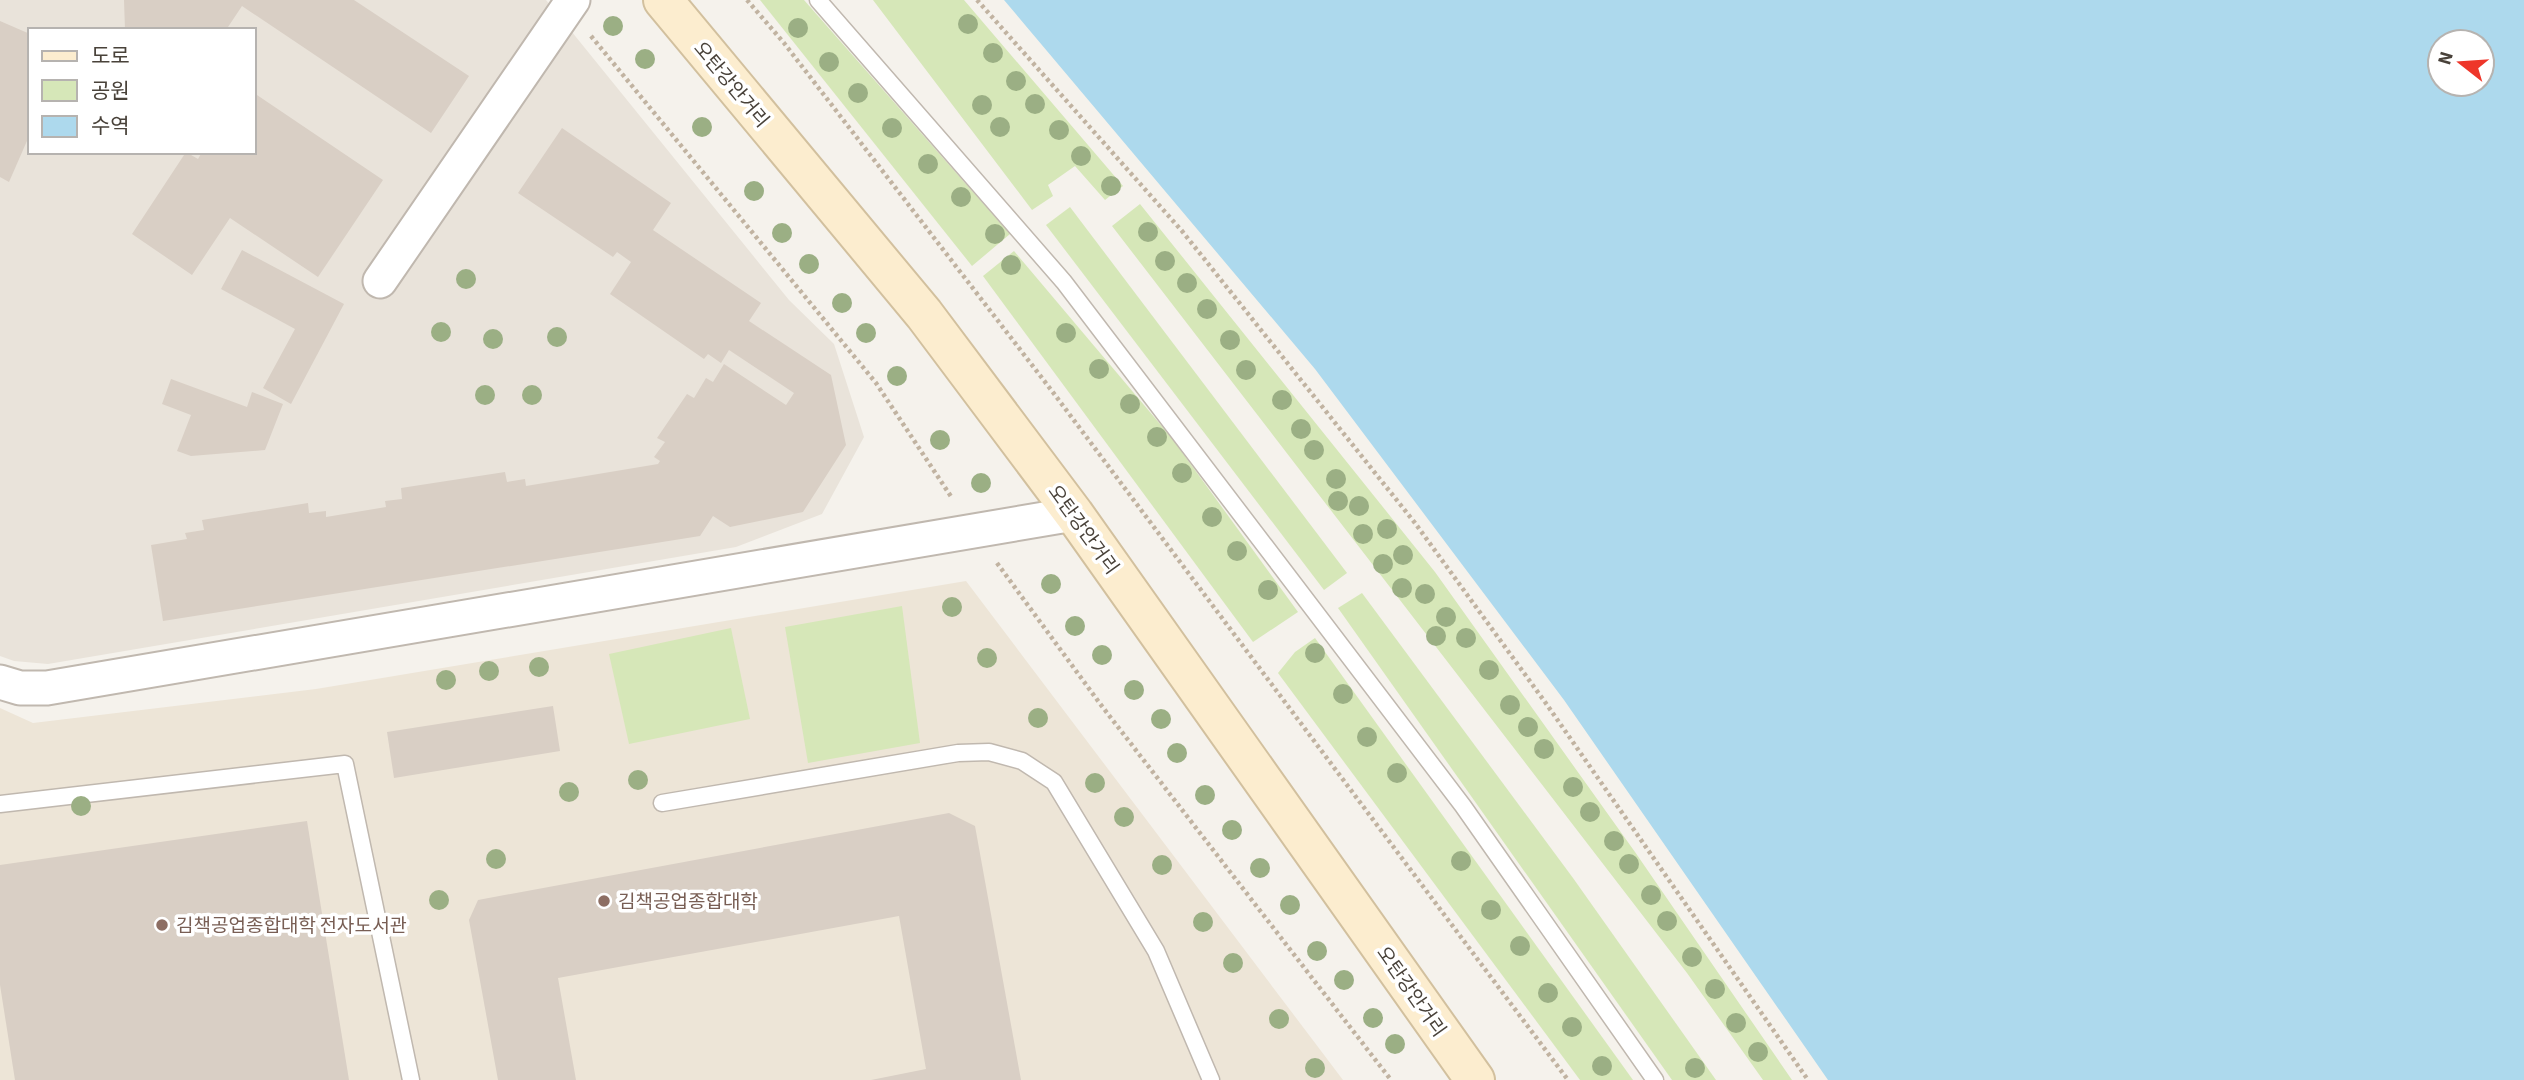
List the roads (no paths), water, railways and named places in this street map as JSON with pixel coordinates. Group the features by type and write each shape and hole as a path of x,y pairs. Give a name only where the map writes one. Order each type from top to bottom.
{"main road":[{"name":"오탄강안거리","path":"663,0 924,314 1074,514 1475,1080"}],"street":[{"path":"380,281 573,0"},
{"path":"0,682 20,688 47,688 1074,514"}],"lane":[{"path":"818,0 1064,282 1463,806 1655,1080"},
{"path":"662,803 958,753 989,751 1022,761 1054,782 1156,951 1211,1080"},
{"path":"0,804 345,764 411,1080"}],"water":[{"path":"1004,0 2524,0 2524,1080 1828,1080 1564,700 1315,369"}],"place":[{"name":"김책공업종합대학","path":"604,901"},
{"name":"김책공업종합대학 전자도서관","path":"162,925"}]}
